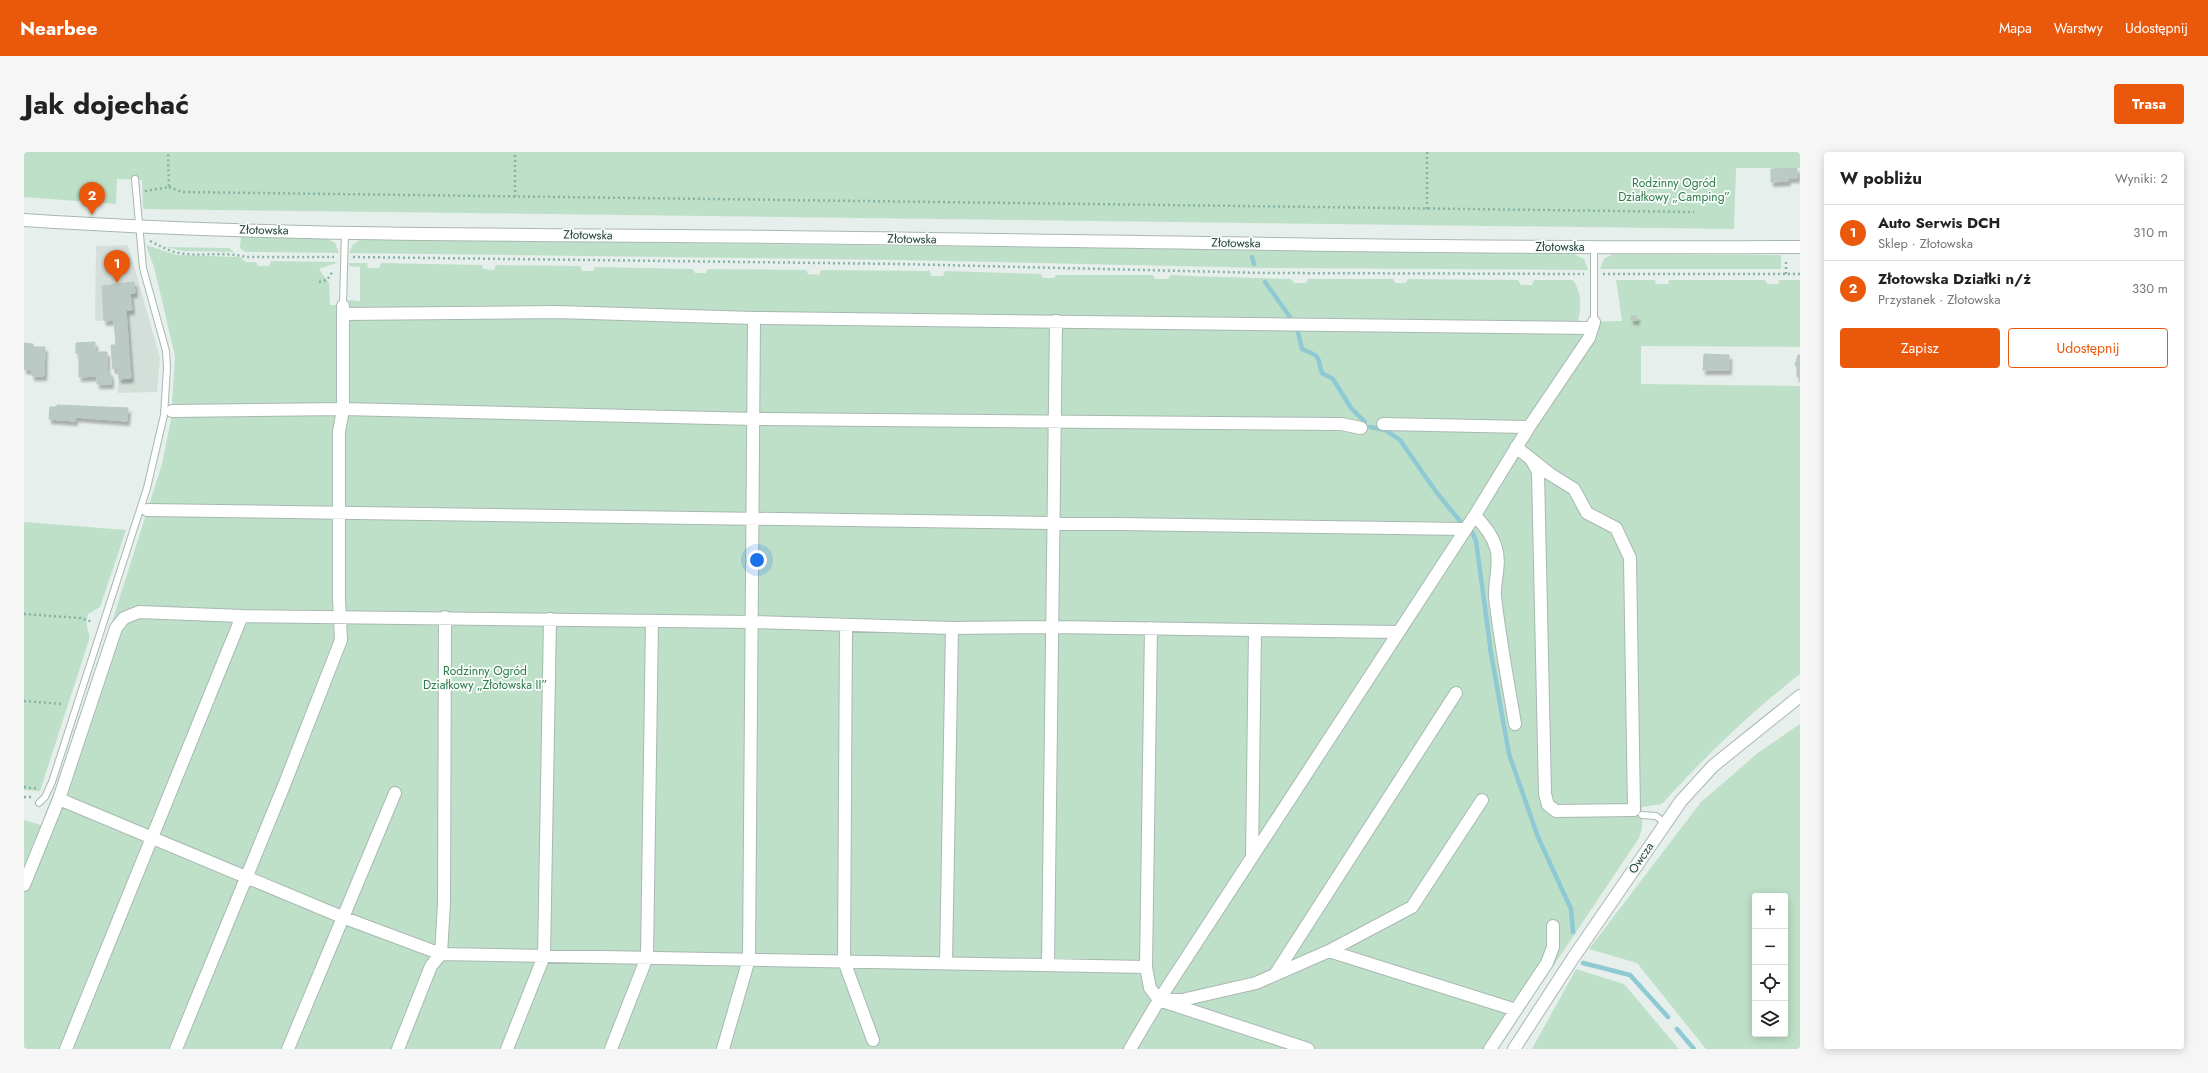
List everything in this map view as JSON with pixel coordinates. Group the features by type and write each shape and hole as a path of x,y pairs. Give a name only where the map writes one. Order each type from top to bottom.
{"street":[{"name":"Złotowska","path":"24,220 139,226 345,232 1594,247 1800,247"},
{"path":"176,1049 247,877 341,640 339,616 339,432 343,408 343,309 557,312 754,318 1593,325 1589,338 1529,426 1475,515 1159,1000 1130,1049"},
{"path":"723,1049 749,959 754,318"},
{"path":"1048,965 1056,321"},
{"path":"172,411 343,408 754,418 1341,424 1361,428"},
{"path":"1383,424 1529,426"},
{"path":"1516,447 1550,474 1574,489 1587,513 1616,528 1630,558 1638,812 1556,811 1548,805 1545,794 1538,472 1531,459"},
{"path":"148,510 1465,529"},
{"path":"1475,515 1490,533 1496,550 1498,565 1494,587 1515,724"},
{"path":"24,885 59,799 116,628 124,618 139,612 242,616 652,620 952,628 1052,627 1398,632"},
{"path":"66,1049 242,616"},
{"path":"398,1049 431,966 441,954 444,903 445,617"},
{"path":"507,1049 544,956 550,619"},
{"path":"611,1049 647,957 652,620"},
{"path":"846,625 844,961 873,1040"},
{"path":"946,963 952,628"},
{"path":"1151,628 1146,967 1150,988 1159,1000 1308,1049"},
{"path":"1252,857 1255,630"},
{"path":"1276,973 1456,693"},
{"name":"Owcza","path":"1514,1049 1573,958 1665,823 1713,766 1800,696"},
{"path":"288,1049 394,793"},
{"path":"59,799 342,916 441,954 1146,967"},
{"path":"1159,1000 1182,1000 1256,983 1329,951 1412,907 1482,800"},
{"path":"1490,1049 1547,963 1553,948 1553,926"},
{"path":"1329,951 1516,1010"}],"lane":[{"path":"39,803 45,797 52,782 69,731 147,488 161,433 166,392 166,351 143,268 139,226 140,191 135,179"},
{"path":"343,309 345,232"},
{"path":"1593,325 1594,247"},
{"path":"1638,812 1656,816 1665,823"}],"path":[{"path":"168,152 168,187"},
{"path":"515,152 515,197"},
{"path":"1427,152 1427,209"},
{"path":"140,191 168,187 182,192 1694,212"},
{"path":"148,240 165,249 180,253 236,254 246,257 339,257"},
{"path":"349,257 901,264 1265,273 1588,274"},
{"path":"1786,274 1786,258 1793,258"},
{"path":"319,282 327,280 334,270"},
{"path":"1600,274 1800,274"},
{"path":"24,614 87,620"},
{"path":"24,701 62,704"},
{"path":"24,787 40,789"}],"shaded area":[{"path":"128,245 160,358 157,392 118,393 118,369 113,369 111,345 116,344 114,320 95,321 96,246"}],"green space":[{"name":"Rodzinny Ogród Działkowy „Camping”","path":"24,152 1800,152 1800,168 1736,168 1734,229 143,209 142,180 117,179 116,204 24,197"},
{"path":"241,237 328,239 335,243 339,253 245,252 240,248"},
{"path":"362,239 1574,254 1584,259 1588,270 1264,268 901,260 349,253 353,244"},
{"name":"Rodzinny Ogród Działkowy „Złotowska II”","path":"146,245 177,255 240,257 246,262 256,262 258,266 269,266 271,261 339,262 319,269 329,283 330,305 348,305 349,300 360,301 360,267 349,266 349,263 367,263 368,268 379,268 381,263 482,265 483,269 494,270 496,265 580,266 582,271 593,271 595,267 693,269 695,273 706,273 708,269 806,270 808,274 819,275 821,270 930,271 931,276 943,276 945,271 1041,274 1043,278 1054,278 1056,275 1153,275 1155,279 1168,279 1171,275 1291,279 1294,283 1306,283 1308,279 1393,279 1395,283 1406,283 1408,279 1518,280 1521,285 1532,285 1534,280 1573,280 1578,290 1580,300 1578,322 1622,321 1616,280 1655,280 1656,284 1668,284 1669,280 1765,280 1767,284 1778,284 1779,280 1800,280 1800,347 1641,346 1641,384 1800,386 1800,674 1763,704 1728,736 1662,804 1642,807 1642,828 1639,838 1498,1049 24,1049 24,820 41,825 66,760 104,647 162,464 171,420 175,356 154,267"},
{"path":"166,247 229,248 234,252 183,251"},
{"path":"1613,254 1781,255 1781,269 1600,269 1604,259"},
{"path":"24,522 126,530 100,607 88,614 87,626 89,640 40,791 24,790"},
{"path":"1800,724 1800,1049 1706,1049 1637,963 1589,949 1701,802 1759,752"},
{"path":"1576,969 1624,984 1679,1049 1532,1049"}],"building":[{"path":"1797,168 1797,178 1788,178 1788,181 1771,182 1771,169"},
{"path":"134,282 135,293 130,293 132,310 126,310 131,378 119,379 118,368 113,369 111,345 116,345 114,320 104,321 102,286"},
{"path":"1631,316 1637,316 1637,320 1631,320"},
{"path":"95,342 95,352 107,352 107,372 110,372 111,384 97,384 97,376 79,377 79,353 76,353 76,343"},
{"path":"24,343 33,344 33,347 45,347 44,376 32,376 32,370 24,369"},
{"path":"1704,354 1729,355 1729,370 1703,370"},
{"path":"1798,355 1800,355 1800,377 1797,377 1797,367 1795,365"},
{"path":"57,405 128,408 127,421 75,417 75,421 49,419 50,407 57,407"}],"waterway":[{"path":"1252,257 1254,264"},
{"path":"1265,282 1290,317"},
{"path":"1297,328 1302,349 1318,358 1322,373 1333,379 1351,408 1365,422"},
{"path":"1370,427 1385,430 1400,440 1437,493 1460,521"},
{"path":"1472,532 1476,541 1490,645"},
{"path":"1490,648 1509,754 1538,837 1571,909 1573,932"},
{"path":"1583,963 1630,975 1668,1017"},
{"path":"1677,1029 1694,1049"}],"place":[{"name":"Złotowska Działki n/ż","path":"92,215"},
{"name":"Auto Serwis DCH","path":"117,283"}]}
